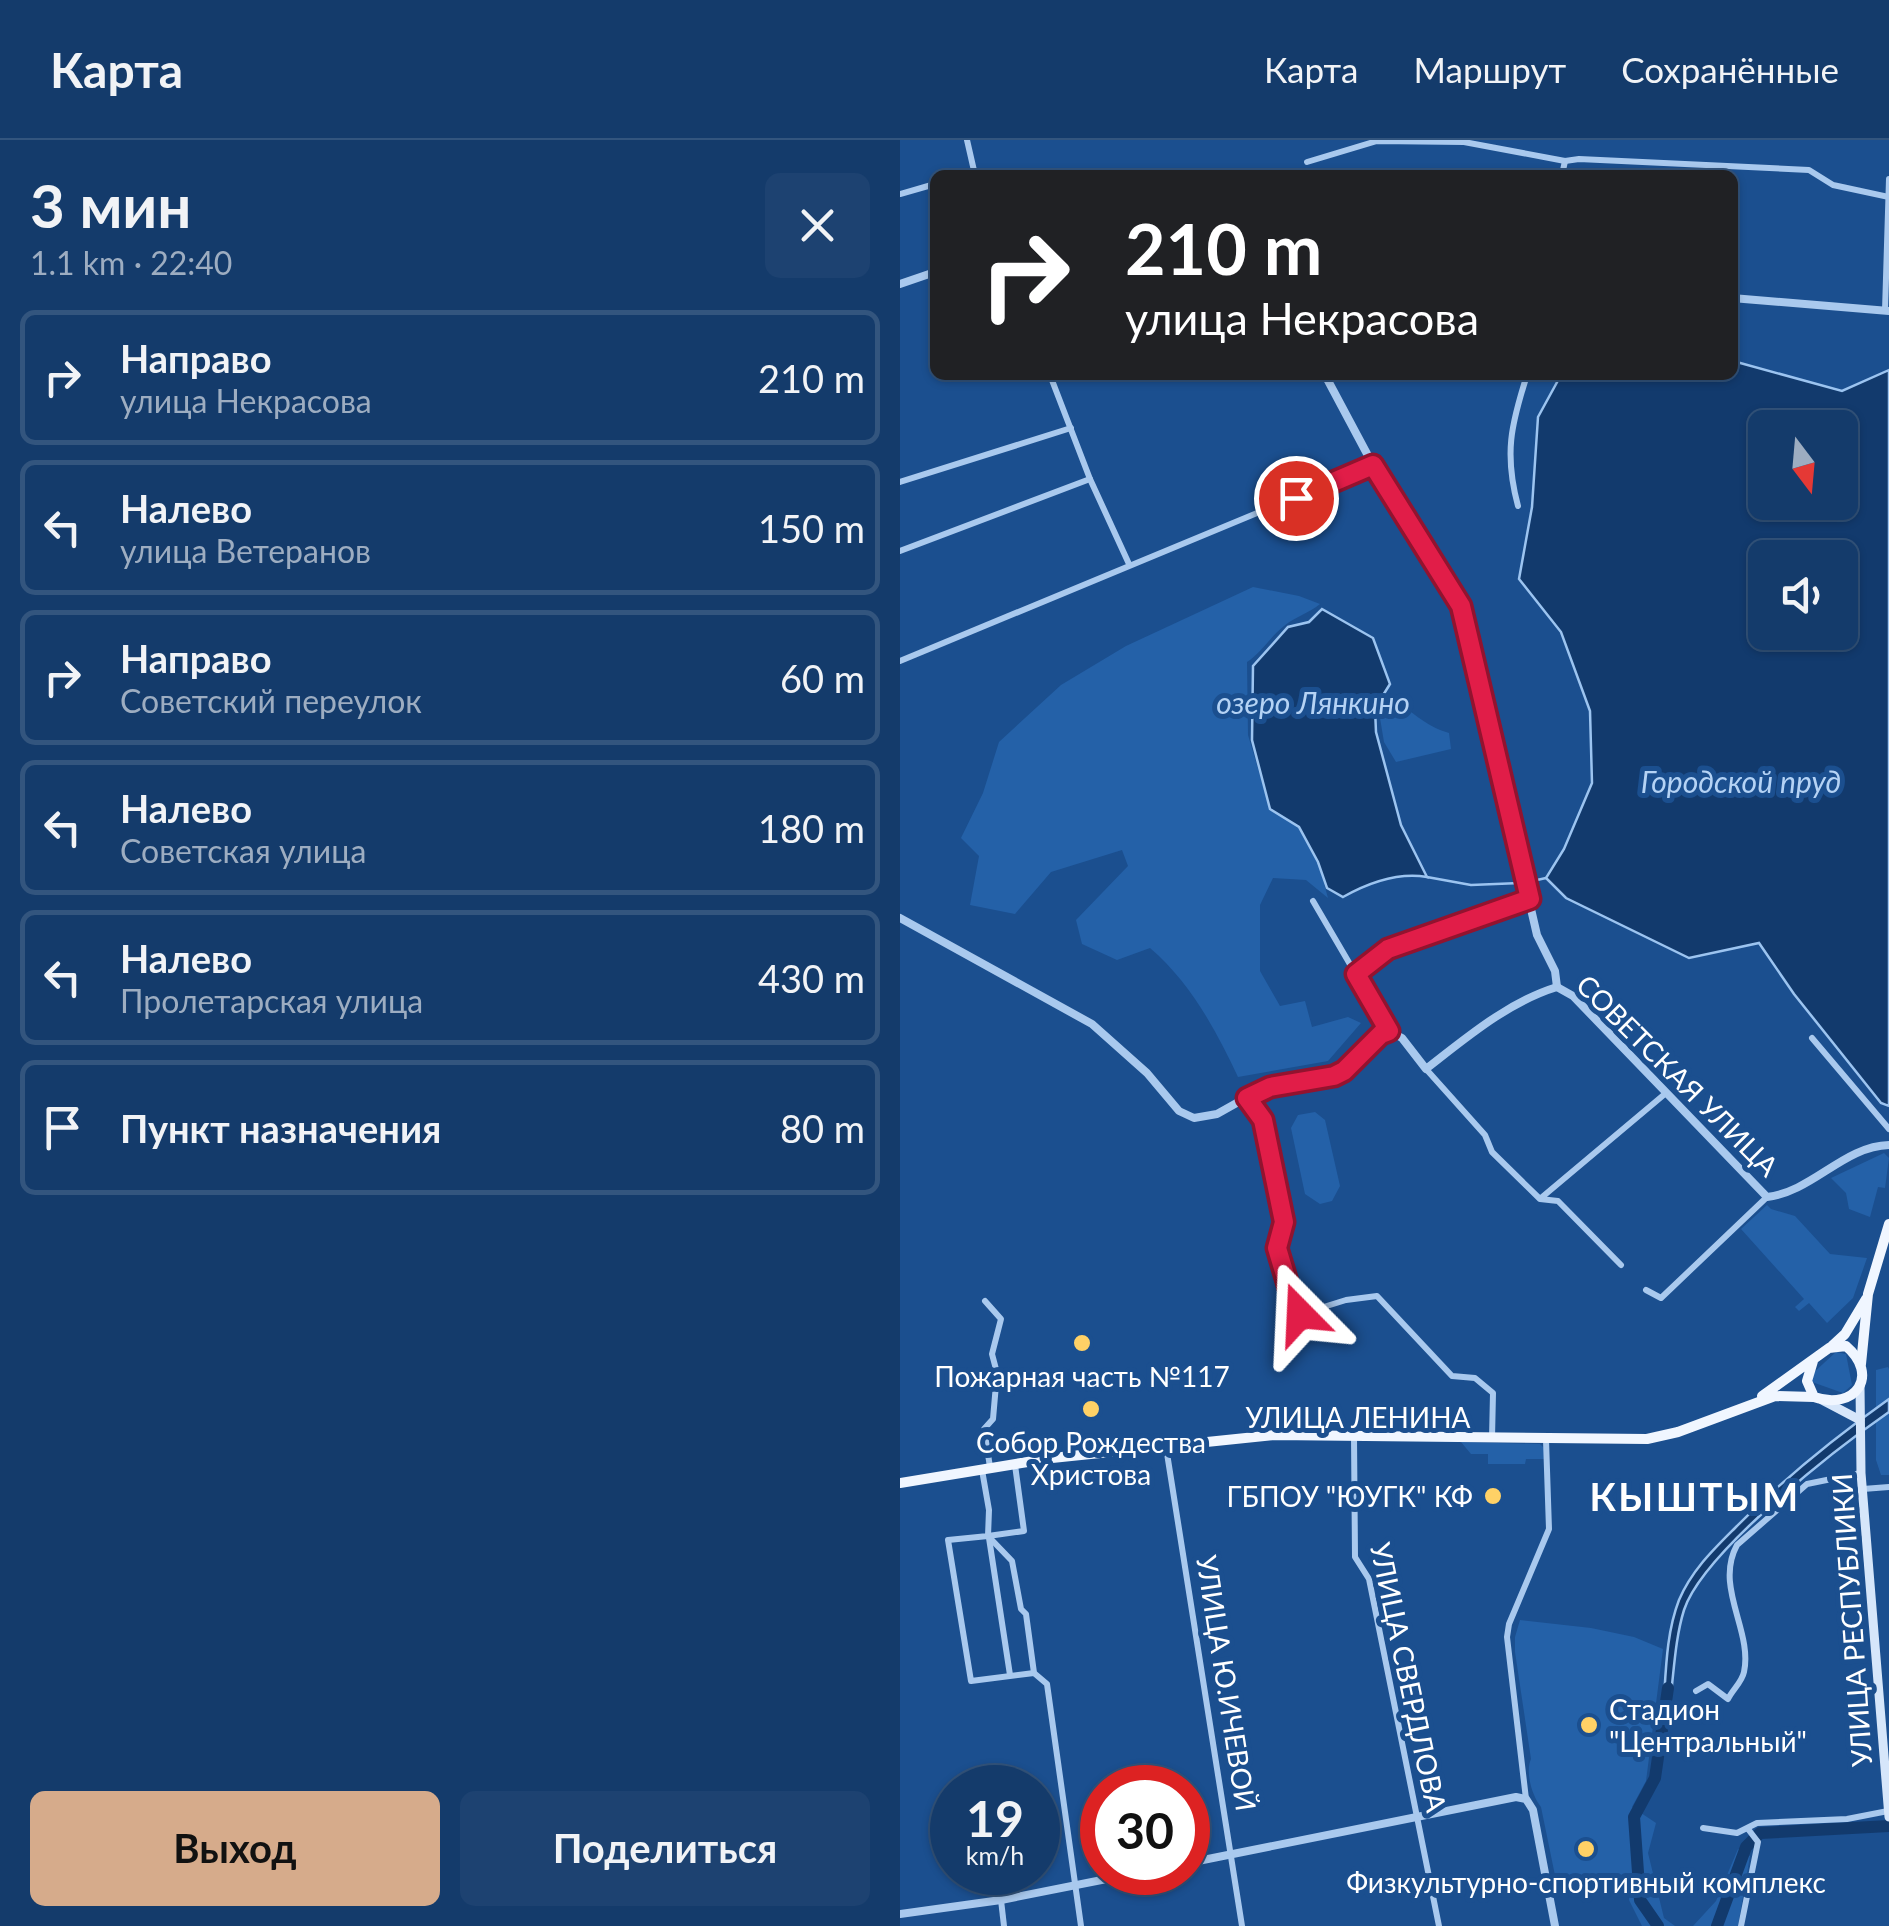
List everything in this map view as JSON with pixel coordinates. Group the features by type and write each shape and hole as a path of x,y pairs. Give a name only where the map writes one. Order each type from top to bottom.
{"main road":[{"path":"1753,1402 1778,1395 1842,1401 1850,1398 1860,1383 1868,1294 1889,1224"},
{"path":"1753,1402 1814,1361 1845,1334 1868,1294"},
{"path":"1829,1348 1846,1346 1854,1352 1861,1370"},
{"path":"1814,1361 1808,1381 1817,1398 1860,1420"},
{"name":"УЛИЦА РЕСПУБЛИКИ","path":"1860,1383 1863,1488 1889,1813"},
{"name":"УЛИЦА ЛЕНИНА","path":"900,1483 1014,1464 1274,1435 1647,1439 1707,1422 1753,1402"}],"street":[{"path":"968,140 972,170"},
{"path":"1307,162 1377,141 1464,142 1566,161 1809,170 1832,185 1888,197"},
{"path":"1563,170 1566,161"},
{"path":"1738,299 1887,311 1889,179"},
{"path":"900,194 930,185"},
{"path":"900,284 930,274"},
{"path":"1052,380 1128,564"},
{"name":"СОВЕТСКАЯ УЛИЦА","path":"1328,380 1373,465 1461,606 1538,934 1555,971 1557,988 1573,996 1768,1197"},
{"path":"1518,506 1508,469 1514,416 1525,380"},
{"path":"900,482 1071,428"},
{"path":"900,661 1373,465"},
{"path":"900,551 1090,479"},
{"path":"1356,974 1388,949 1530,899"},
{"path":"1313,901 1389,1031 1402,1038 1485,1135 1492,1152 1540,1198 1558,1201 1621,1265"},
{"path":"900,918 1092,1024 1147,1073 1178,1111 1194,1118 1217,1114 1270,1087 1334,1076 1389,1031"},
{"path":"1426,1069 1479,1028 1538,993 1557,988"},
{"path":"1812,1038 1889,1129"},
{"path":"1540,1198 1666,1093"},
{"path":"1247,1098 1263,1120 1284,1222 1277,1248 1300,1314 1346,1300 1377,1296 1452,1376 1475,1378 1493,1393 1492,1439"},
{"path":"1646,1290 1661,1298 1768,1197 1792,1190 1866,1149 1889,1145"},
{"path":"985,1302 1001,1319 992,1354 997,1373 993,1419 984,1429 988,1536 1010,1674"},
{"name":"УЛИЦА СВЕРДЛОВА","path":"1354,1436 1355,1557 1368,1579 1439,1926"},
{"path":"1546,1440 1549,1530 1507,1637 1526,1799 1533,1810 1555,1926"},
{"name":"УЛИЦА Ю.ИЧЕВОЙ","path":"1166,1446 1242,1926"},
{"path":"1014,1464 1024,1531 948,1540 971,1681 1034,1673"},
{"path":"1696,1691 1708,1684 1728,1699 1742,1680 1745,1654 1730,1582 1731,1556 1737,1544 1807,1484 1862,1472"},
{"path":"1863,1488 1889,1487"},
{"path":"988,1536 1012,1561 1020,1609 1026,1614 1034,1673 1046,1684 1081,1926"},
{"path":"1210,1859 1516,1797 1526,1799"},
{"path":"1704,1828 1736,1834 1757,1823 1889,1813"},
{"path":"1741,1926 1758,1842 1748,1829"},
{"path":"900,1914 1080,1885"},
{"path":"1000,1900 1004,1926"}],"shaded area":[{"path":"1253,587 1320,604 1284,626 1247,662 1248,735 1270,809 1299,827 1318,862 1328,898 1306,880 1273,878 1260,905 1260,971 1280,1006 1305,1001 1312,1027 1348,1017 1361,1023 1328,1061 1238,1077 1201,1008 1178,976 1150,948 1117,960 1082,944 1076,920 1128,866 1122,850 1051,872 1015,914 970,905 979,856 961,838 983,793 999,742 1061,685 1126,646"},
{"path":"1390,698 1449,733 1451,749 1396,762 1384,742 1379,712"},
{"path":"1315,1112 1325,1120 1340,1186 1332,1201 1320,1204 1305,1194 1291,1128 1298,1115"},
{"path":"1884,1153 1889,1158 1885,1188 1878,1187 1870,1217 1849,1209 1846,1193 1831,1178"},
{"path":"1767,1205 1795,1216 1830,1254 1867,1258 1853,1298 1827,1323 1809,1303 1799,1311 1795,1307 1804,1299 1741,1229"},
{"path":"1836,1352 1846,1354 1852,1385 1843,1393 1812,1382 1812,1374"},
{"path":"1888,1367 1889,1475 1881,1475 1876,1460 1876,1370"},
{"path":"1461,1442 1540,1444 1545,1459 1526,1459 1525,1464 1488,1464 1488,1454 1471,1454"},
{"name":"Стадион \"Центральный\"","path":"1520,1620 1591,1628 1634,1637 1663,1649 1646,1781 1632,1807 1656,1823 1648,1853 1664,1918 1675,1926 1642,1926 1629,1900 1631,1876 1558,1890 1541,1807 1529,1777 1531,1759 1515,1652"},
{"path":"1738,1849 1750,1856 1738,1926 1693,1926 1716,1901"}],"water":[{"name":"Городской пруд","path":"1738,362 1842,391 1889,370 1889,1106 1881,1103 1794,994 1759,943 1689,958 1566,898 1546,878 1564,849 1592,783 1590,711 1561,632 1519,579 1532,507 1538,417 1558,380 1738,380"},
{"name":"озеро Лянкино","path":"1322,609 1373,638 1390,684 1375,708 1376,732 1401,825 1427,877 1383,880 1343,897 1327,888 1299,827 1270,809 1252,740 1253,666 1288,627 1309,622"},
{"path":"1889,1399 1889,1412 1774,1503 1696,1586 1681,1621 1670,1702 1664,1699 1672,1624 1684,1589 1697,1570 1790,1476"}],"waterway":[{"path":"1427,877 1471,885 1520,883"},
{"path":"1528,882 1546,878"},
{"path":"1658,1926 1640,1900 1634,1817 1655,1778 1668,1688"},
{"path":"1717,1926 1746,1847 1760,1833 1889,1826"}],"place":[{"name":"Пожарная часть №117","path":"1082,1343"},
{"name":"Собор Рождества Христова","path":"1091,1409"},
{"name":"ГБПОУ \"ЮУГК\" КФ","path":"1493,1496"},
{"name":"Стадион \"Центральный\"","path":"1589,1725"},
{"name":"Физкультурно-спортивный комплекс","path":"1586,1849"}],"district":[{"name":"КЫШТЫМ","path":"1695,1496"}],"route":[{"path":"1296,498 1373,465 1461,606 1530,899 1388,949 1356,974 1389,1031 1373,1040 1344,1071 1334,1076 1270,1087 1247,1098 1263,1120 1284,1222 1277,1248 1300,1314"}]}
